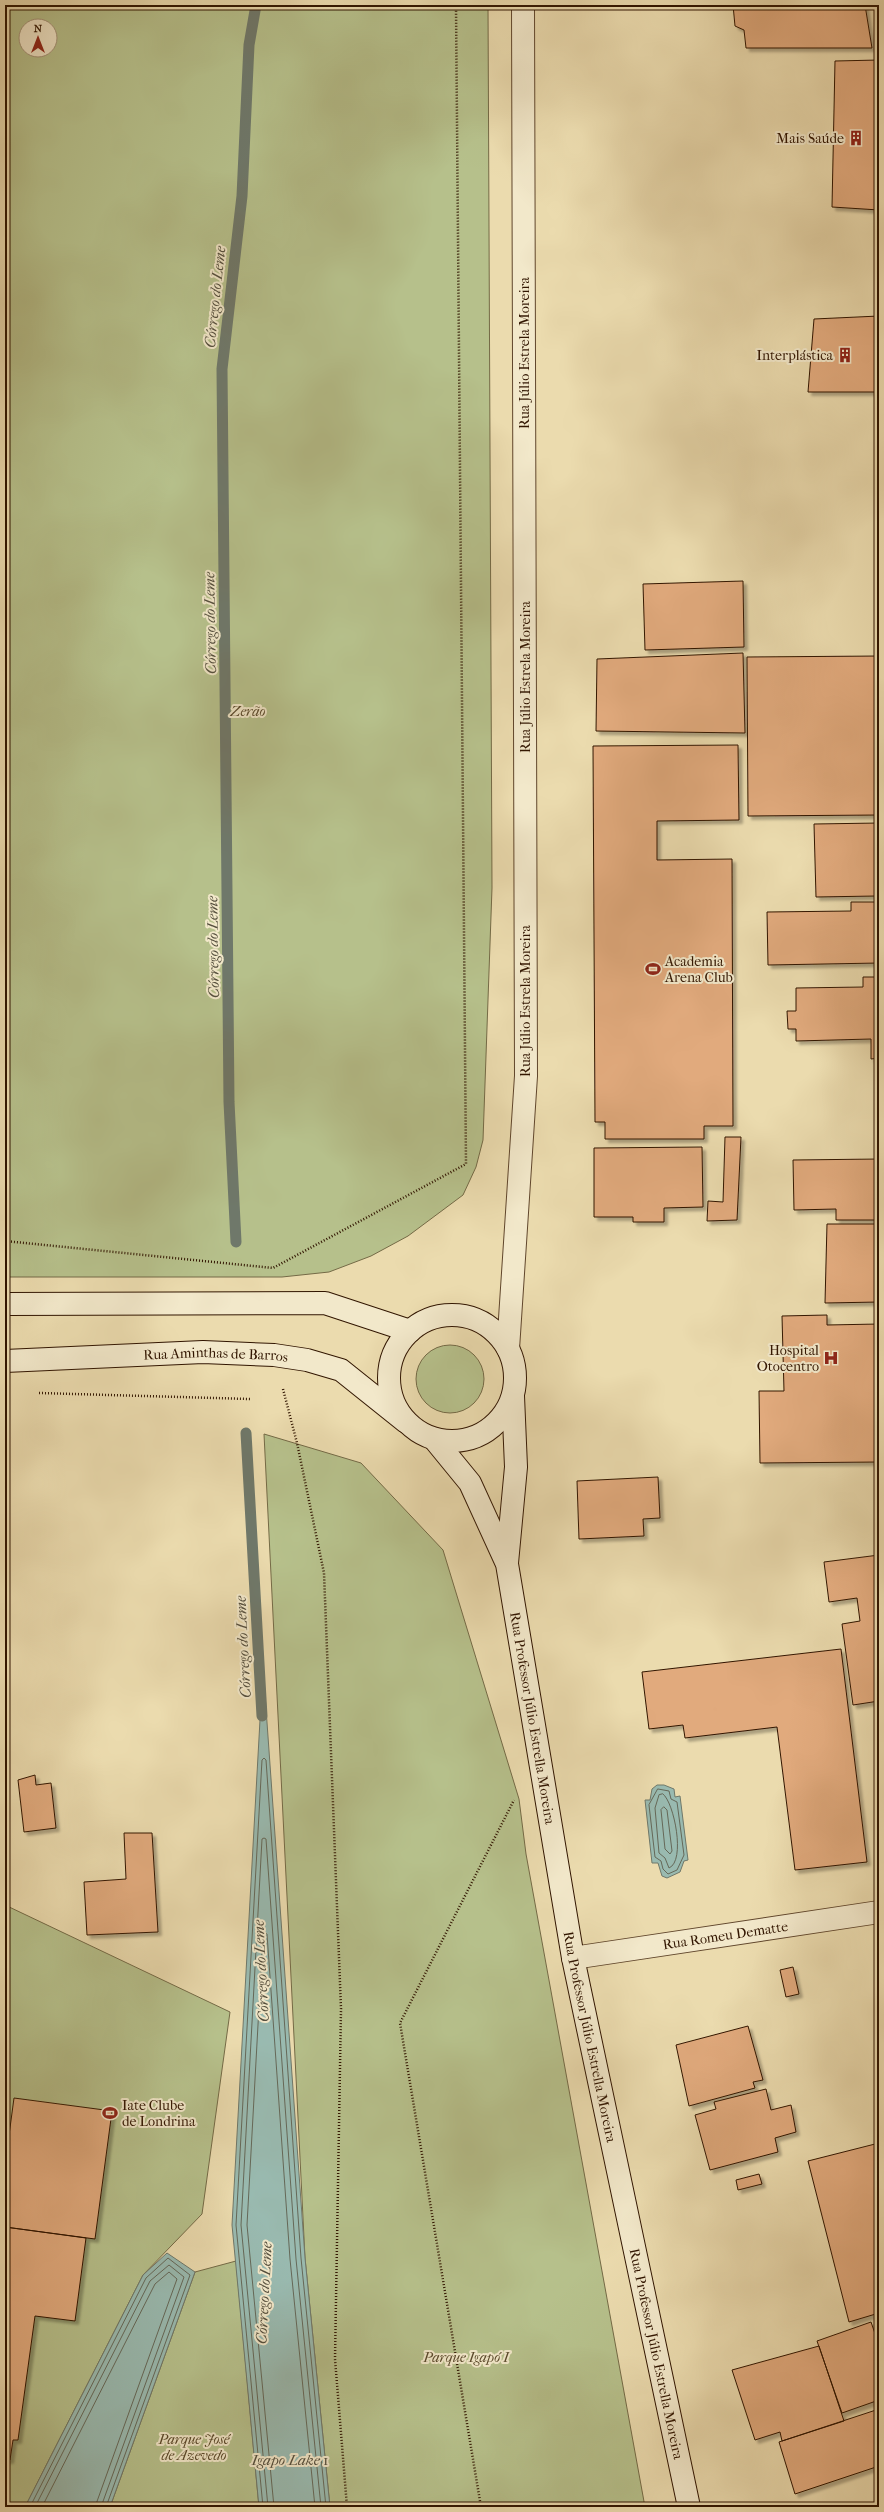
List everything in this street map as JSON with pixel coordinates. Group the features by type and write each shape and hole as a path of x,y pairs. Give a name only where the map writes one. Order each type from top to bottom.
{"street":[{"name":"Rua Júlio Estrela Moreira","path":"508,1349 526,1076 522,5"},
{"path":"5,1304 325,1303 410,1331"},
{"path":"451,1315 473,1318 493,1330 508,1349 515,1371 513,1396 504,1414 485,1431 473,1438 453,1441 434,1439 419,1432 406,1422 396,1408 390,1392 388,1375 391,1359 398,1343 410,1331 429,1319 451,1315"},
{"name":"Rua Aminthas de Barros","path":"5,1361 204,1352 274,1355 307,1360 341,1370 406,1422"},
{"name":"Rua Professor Júlio Estrella Moreira","path":"513,1396 516,1467 507,1564 572,1958 690,2507"},
{"name":"Rua Professor Júlio Estrella Moreira","path":"434,1439 470,1483 507,1564"},
{"name":"Rua Romeu Dematte","path":"572,1958 879,1912"}],"path":[{"path":"5,1241 273,1268 466,1164 456,5"},
{"path":"274,1355 297,1443 324,1572 341,2009 335,2359 347,2507"},
{"path":"37,1393 250,1399"},
{"path":"481,2507 400,2023 514,1799"}],"green space":[{"name":"Zerão","path":"5,5 488,5 492,888 483,1140 476,1167 463,1195 408,1236 371,1256 329,1272 282,1277 5,1277"},
{"path":"443,1345 457,1345 469,1350 479,1360 484,1372 484,1386 479,1398 469,1408 457,1413 443,1413 431,1408 421,1398 416,1386 416,1372 421,1360 431,1350"},
{"name":"Parque Igapó I","path":"264,1434 361,1463 443,1550 519,1799 526,1854 645,2507 330,2507 305,2258"},
{"name":"Iate Clube de Londrina","path":"5,1905 230,2012 202,2214 143,2275 25,2507 5,2507"},
{"name":"Parque José de Azevedo","path":"236,2261 259,2507 110,2507 195,2272"}],"water":[{"name":"Igapo Lake 1","path":"263,1666 305,2258 330,2507 259,2507 232,2225"},
{"path":"657,1785 664,1785 674,1789 675,1797 680,1796 688,1860 684,1861 680,1872 667,1878 662,1876 658,1863 652,1863 645,1800 650,1800 652,1789"},
{"path":"167,2253 195,2272 110,2507 25,2507 143,2275"}],"building":[{"path":"733,5 865,5 872,48 746,48 744,30 735,26"},
{"name":"Mais Saúde","path":"879,60 879,210 832,207 835,61"},
{"name":"Interplástica","path":"879,316 879,392 808,392 814,319"},
{"path":"743,581 744,647 645,650 643,584"},
{"path":"743,653 745,733 596,731 597,659"},
{"path":"879,656 879,815 748,816 747,657"},
{"path":"738,745 739,820 657,821 657,860 732,859 733,1126 704,1126 704,1139 605,1139 605,1122 595,1122 593,746"},
{"path":"879,823 879,861 875,861 876,896 816,897 814,824"},
{"path":"851,902 879,902 879,963 768,965 767,912 851,911"},
{"path":"863,977 879,977 879,1058 871,1059 871,1039 796,1041 796,1029 788,1029 787,1011 796,1011 796,988 863,987"},
{"path":"725,1137 741,1137 737,1220 707,1221 708,1201 723,1202"},
{"path":"702,1147 703,1207 664,1208 664,1222 633,1222 633,1217 594,1217 594,1148"},
{"path":"879,1159 879,1220 836,1220 836,1209 794,1210 793,1160"},
{"path":"827,1224 879,1224 879,1302 825,1303"},
{"name":"Hospital Otocentro","path":"827,1315 827,1325 879,1324 879,1462 760,1463 759,1391 784,1391 782,1316"},
{"path":"658,1477 660,1518 643,1519 644,1536 579,1539 577,1481"},
{"path":"879,1555 879,1701 853,1705 842,1624 860,1621 857,1598 829,1602 824,1562"},
{"path":"841,1649 867,1862 795,1870 777,1727 685,1738 683,1725 649,1729 642,1672"},
{"path":"35,1775 36,1785 51,1783 56,1828 24,1832 18,1780"},
{"path":"124,1833 152,1833 158,1932 87,1935 84,1882 126,1879"},
{"path":"793,1967 799,1994 786,1997 780,1970"},
{"path":"748,2026 763,2080 753,2082 755,2088 689,2106 676,2045"},
{"path":"766,2089 771,2110 791,2105 796,2132 775,2138 778,2152 710,2170 695,2115 716,2109 714,2102"},
{"path":"14,2098 112,2111 95,2239 5,2227 5,2165"},
{"path":"879,2143 879,2313 849,2322 808,2161"},
{"path":"759,2174 762,2184 738,2190 736,2180"},
{"path":"5,2227 86,2238 75,2321 35,2316 18,2440 13,2440 10,2460 5,2460"},
{"path":"871,2322 879,2345 879,2400 842,2413 817,2341"},
{"path":"819,2346 844,2421 782,2441 780,2432 755,2440 732,2370"},
{"path":"879,2409 879,2466 795,2494 779,2442"}],"waterway":[{"name":"Córrego do Leme","path":"236,1242 229,1102 222,369 242,196 249,45 256,5"},
{"name":"Córrego do Leme","path":"246,1433 262,1716"}],"place":[{"name":"Mais Saúde","path":"856,138"},
{"name":"Interplástica","path":"845,355"},
{"name":"Academia Arena Club","path":"653,969"},
{"name":"Hospital Otocentro","path":"831,1358"},
{"name":"Iate Clube de Londrina","path":"110,2113"}]}
